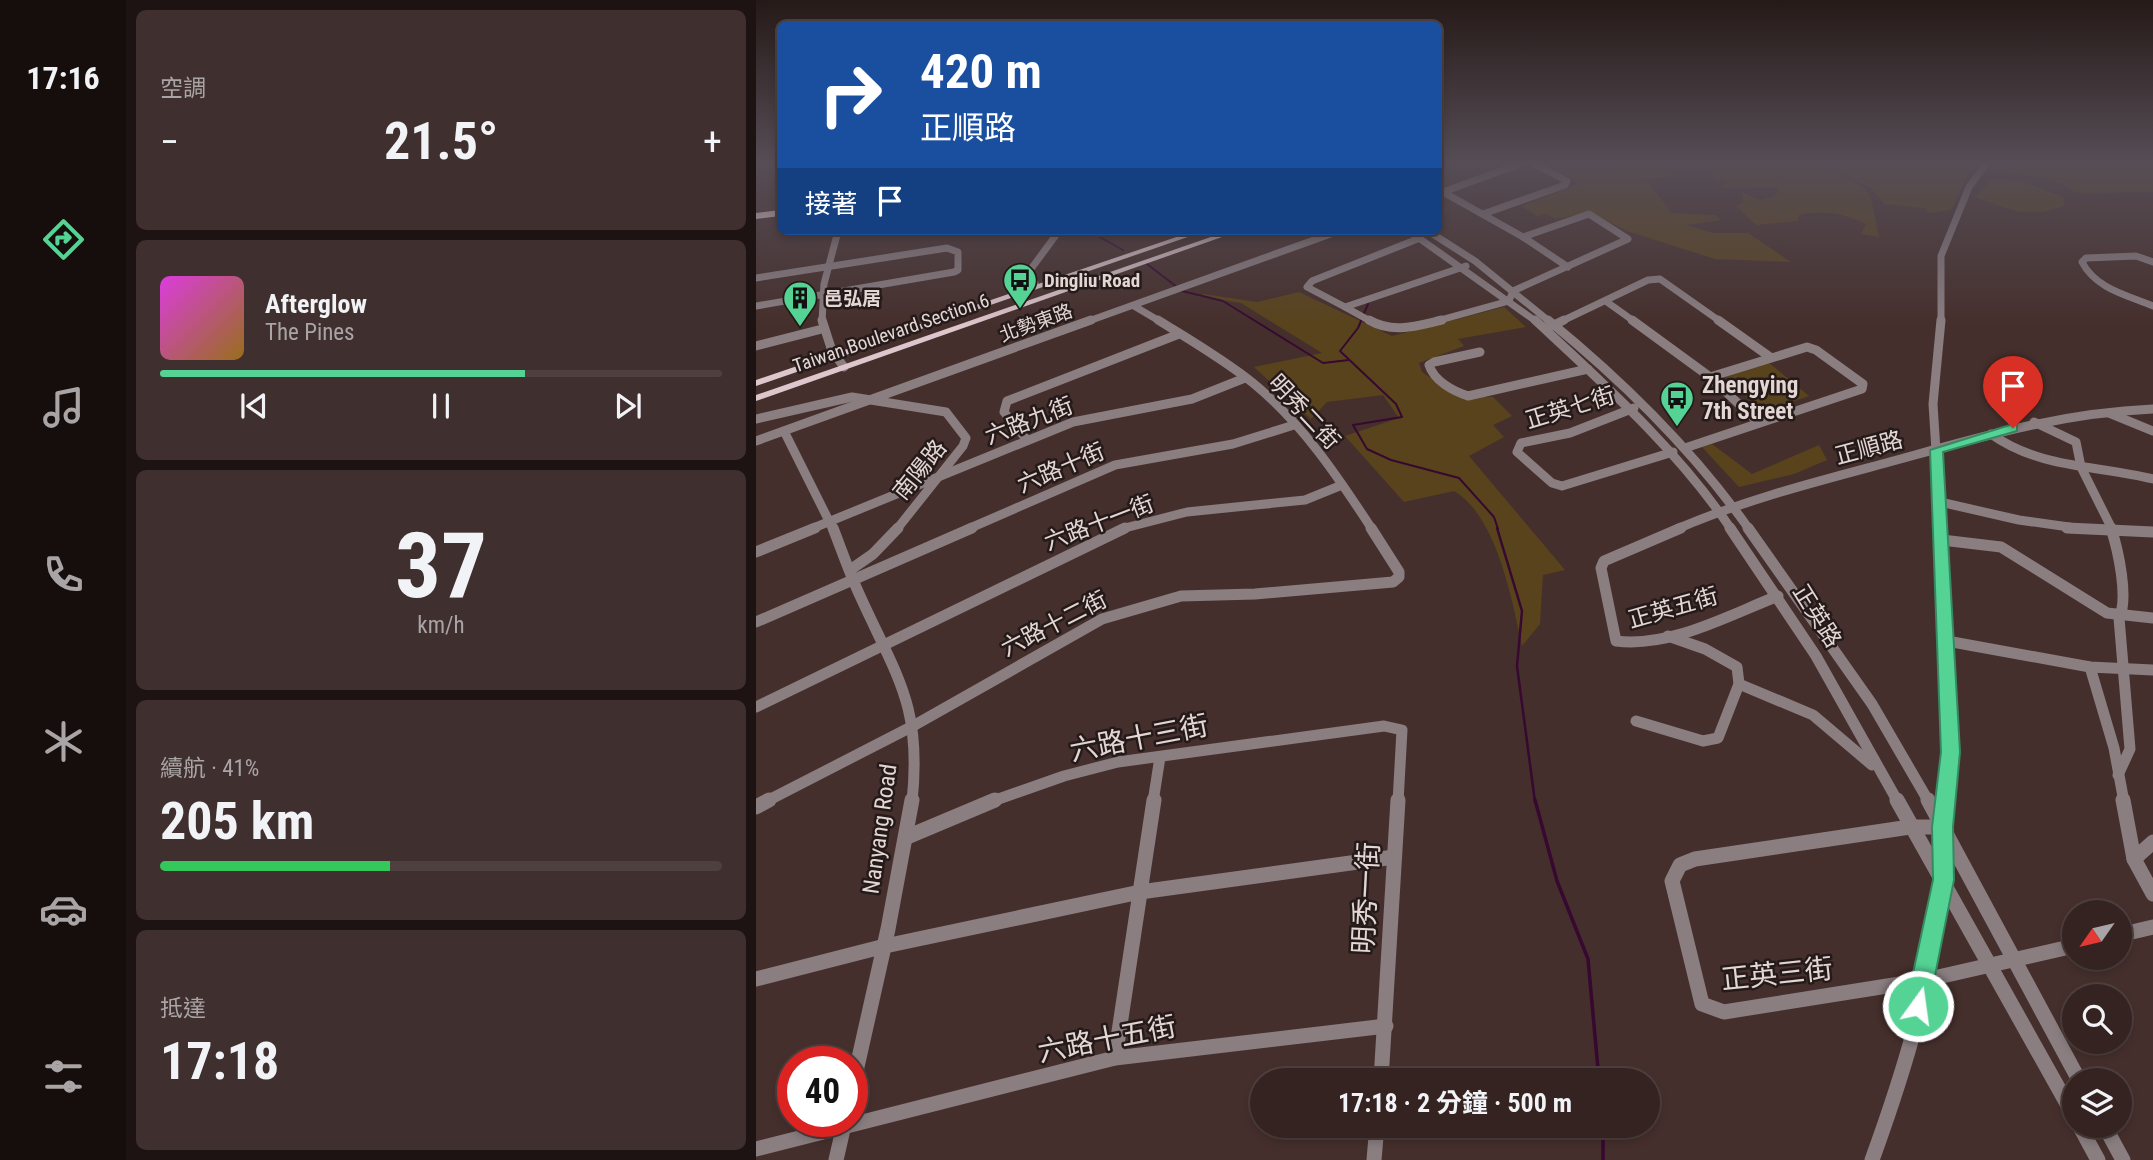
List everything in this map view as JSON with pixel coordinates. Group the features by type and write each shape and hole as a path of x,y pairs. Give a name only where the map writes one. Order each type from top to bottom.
{"main road":[{"name":"Taiwan Boulevard Section 6","path":"756,390 1035,284 1176,235"},
{"name":"Taiwan Boulevard Section 6","path":"756,398 837,359 1190,235"},
{"name":"Taiwan Boulevard Section 6","path":"756,376 837,359 1205,235"},
{"name":"Taiwan Boulevard Section 6","path":"756,383 1223,235"}],"street":[{"path":"1490,218 1568,267"},
{"path":"1523,237 1571,218"},
{"path":"1420,238 1308,283 1307,287 1379,326 1400,329 1448,319 1509,300 1513,291 1628,239 1594,218"},
{"path":"1872,1160 1889,1110 1925,980 1943,880 1942,827 1951,752 1933,404 1941,338 1941,256 1956,218"},
{"path":"837,235 820,295 822,330 837,359"},
{"path":"1035,284 1028,273 1056,235"},
{"name":"北勢東路","path":"756,442 1328,235"},
{"name":"正英路","path":"1415,235 1464,267 1544,329 1673,452 1727,508 1816,656 2062,1095"},
{"name":"正英路","path":"1434,235 1475,261 1555,326 1644,405 1685,448 1871,704 1942,827 2072,1068"},
{"path":"756,278 947,248 958,251 958,270 954,272 759,305 757,316"},
{"path":"2153,262 2136,256 2086,258 2082,262 2086,274 2098,282 2153,306"},
{"path":"1345,307 1475,261"},
{"path":"1544,329 1608,302 1648,280 1660,279 1770,357"},
{"path":"1608,302 1710,377 1759,423"},
{"name":"明秀二街","path":"1134,306 1245,378 1268,397 1342,485 1399,572 1399,578 1393,582"},
{"path":"756,346 822,330"},
{"path":"1027,440 1004,412 1007,401 1180,334"},
{"path":"1685,448 1862,389 1863,384 1816,350 1807,347 1710,377"},
{"path":"1480,352 1434,362 1429,365 1430,370 1451,390 1468,396 1588,369"},
{"name":"六路九街","path":"756,552 1073,422 1192,399 1245,378"},
{"path":"756,419 852,397 870,400"},
{"name":"南陽路","path":"852,575 900,526 962,453 966,438 946,412 870,400"},
{"name":"正英七街","path":"1644,405 1570,433 1521,443 1517,452 1552,483 1562,486 1673,452"},
{"name":"正順路","path":"1727,508 2034,422 2107,411 2153,409"},
{"path":"2107,411 2153,430"},
{"path":"2034,422 2076,442 2081,467 2113,533 2124,608 2119,618 2130,748 2118,775"},
{"name":"六路十街","path":"852,575 1115,466 1233,444 1294,425"},
{"name":"Nanyang Road","path":"784,431 810,473 833,522 852,575 883,643 913,726 914,771 907,838 862,1046"},
{"path":"1991,434 2024,455 2153,479"},
{"name":"六路十一街","path":"756,707 1092,541 1129,526 1187,512 1279,505 1305,500 1342,485"},
{"path":"1940,502 1999,518 2113,533 2153,532"},
{"name":"正英五街","path":"1727,508 1604,561 1601,568 1616,641 1628,645 1668,636 1778,596"},
{"path":"1942,540 2001,547 2093,603 2100,611 2119,618 2153,618"},
{"path":"756,622 852,575"},
{"name":"六路十二街","path":"756,807 913,726 1102,619 1153,601 1181,596 1255,594 1393,582"},
{"path":"1636,721 1703,741 1718,738 1739,684 1737,667 1728,660 1668,636"},
{"path":"1947,641 2090,667 2153,670"},
{"path":"2090,667 2114,748 2134,859 2153,894"},
{"path":"1739,684 1813,715 1872,765 1910,827"},
{"name":"六路十三街","path":"907,838 1007,794 1118,762 1160,757 1197,748 1349,733 1391,725"},
{"name":"明秀一街","path":"1382,1068 1402,730 1391,725"},
{"path":"1115,1058 1160,757"},
{"name":"正英三街","path":"1942,827 1910,827 1695,859 1680,865 1672,881 1702,1004 1724,1012 1925,980 2062,949"},
{"path":"2134,859 2153,842"},
{"path":"756,979 885,946 1140,892 1394,858"},
{"path":"2132,932 2153,927"},
{"name":"六路十五街","path":"868,1119 1115,1058 1385,1026"},
{"name":"六路十五街","path":"756,1149 800,1137"},
{"path":"836,1160 841,1137"},
{"path":"1374,1160 1376,1138"},
{"path":"2086,1138 2098,1160"},
{"path":"2111,1138 2123,1160"}],"shaded area":[{"path":"1602,218 1719,218 1722,220 1687,225 1713,233 1748,233 1791,262 1715,259 1627,231"},
{"path":"1749,218 1798,218 1798,221 1756,225"},
{"path":"1852,218 1875,218 1879,237 1861,234 1866,224"},
{"path":"1299,292 1392,336 1504,307 1526,327 1458,339 1464,346 1419,363 1422,372 1458,397 1493,397 1512,416 1493,425 1504,437 1469,456 1565,570 1543,575 1540,624 1522,646 1507,583 1492,539 1469,503 1454,491 1404,502 1345,436 1399,418 1383,395 1327,402 1311,419 1254,367 1322,353 1241,303 1197,296 1204,294 1257,302"},
{"path":"1768,362 1809,396 1762,412 1726,377"},
{"path":"1712,444 1752,474 1819,445 1827,460 1794,474 1739,487 1702,447"}],"waterway":[{"path":"1096,235 1123,250"},
{"path":"1147,264 1177,287"},
{"path":"1182,291 1223,301 1323,363 1349,360"},
{"path":"1368,304 1358,328 1340,351 1396,404 1402,417 1353,425 1367,449 1391,460 1459,478 1494,517 1498,529"},
{"path":"1497,528 1522,611 1517,666 1535,802"},
{"path":"1535,800 1557,881 1588,959 1598,1068"},
{"path":"1603,1138 1603,1160"}],"place":[{"name":"Dingliu Road","path":"1020,310"},
{"name":"邑弘居","path":"800,328"},
{"name":"Zhengying 7th Street","path":"1677,428"}],"route":[{"path":"1918,1006 1943,880 1942,827 1951,752 1936,450 2013,428"}]}
